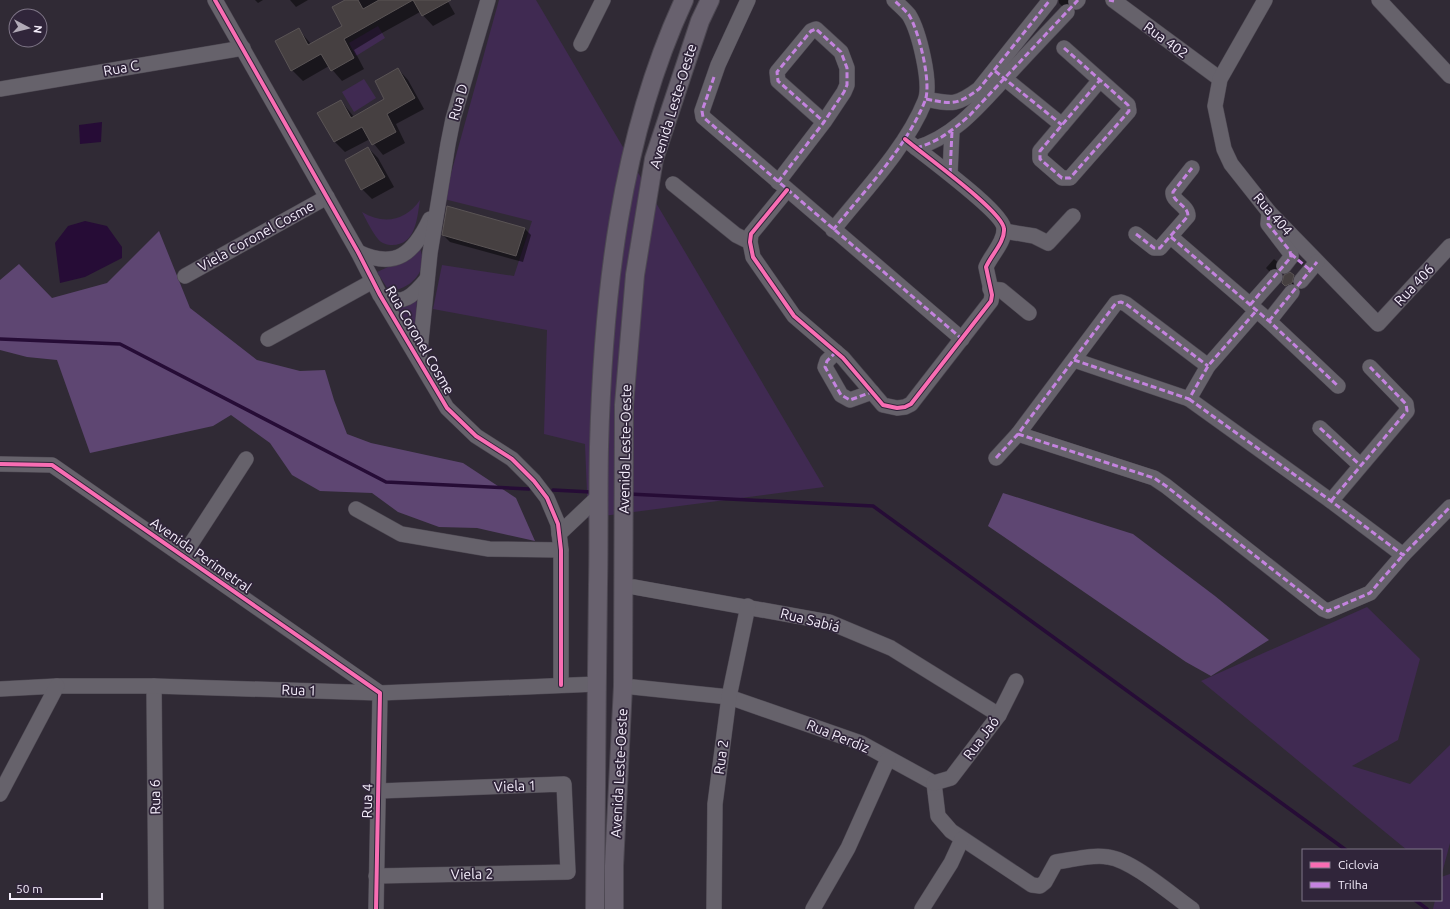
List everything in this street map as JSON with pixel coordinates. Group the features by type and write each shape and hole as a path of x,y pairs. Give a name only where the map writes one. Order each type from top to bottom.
{"main road":[{"name":"Avenida Leste-Oeste","path":"595,909 598,684 598,497 605,339 614,245 648,94 684,0"},
{"name":"Avenida Leste-Oeste","path":"614,909 614,866 623,686 624,405 635,275 654,159 700,21 710,0"},
{"path":"608,311 614,320 619,322 625,322 632,315"},
{"path":"605,339 620,338 629,343"},
{"path":"597,746 620,745"}],"street":[{"name":"Rua Coronel Cosme","path":"215,0 358,252 380,295 447,408 476,436 512,459 534,481 547,498 558,524 561,550 561,685"},
{"name":"Rua D","path":"419,360 437,205 453,119 488,0"},
{"path":"581,44 603,0"},
{"path":"748,0 714,77 702,111 703,117 962,339"},
{"path":"833,230 910,144 926,99 925,69 916,29 908,14 894,0"},
{"path":"910,144 935,142 952,131 1000,74 1050,0"},
{"name":"Rua 402","path":"1112,0 1220,79"},
{"name":"Rua 404","path":"1265,0 1220,79 1215,106 1224,149 1231,164 1269,212 1305,276 1378,324"},
{"path":"1379,0 1450,76"},
{"path":"926,99 948,103 963,100 1000,74 1074,5"},
{"path":"824,122 778,82 776,76 777,72 806,36 811,31 816,29 841,52 847,68 847,79 844,92 752,234 750,242 753,257 794,316 843,358 883,405 897,408 905,407 911,404 990,301 992,295 986,267 1003,237 1004,231 1001,219 950,174 910,144"},
{"name":"Rua C","path":"0,89 243,48"},
{"path":"1064,48 1100,80 1128,105 1129,111 1070,178 1062,178 1039,156 1040,152 1100,80"},
{"path":"1000,74 1062,125"},
{"path":"950,174 952,131"},
{"path":"1136,234 1157,248 1160,248 1171,237 1188,216 1187,209 1174,198 1173,192 1192,168"},
{"path":"673,184 736,235 750,242"},
{"name":"Viela Coronel Cosme","path":"185,276 327,197"},
{"name":"Rua D","path":"358,252 379,260 394,258 411,250 422,236 437,205"},
{"path":"1269,212 1268,224 1283,266 1305,276 1269,321"},
{"path":"1004,231 1034,236 1048,243 1073,216"},
{"path":"1171,237 1269,321 1338,386"},
{"name":"Rua 406","path":"1378,324 1450,246"},
{"path":"1189,399 1208,366 1283,266"},
{"path":"380,295 387,299 400,300 414,295 428,278"},
{"path":"268,339 373,281"},
{"path":"990,289 1002,290 1029,313"},
{"path":"996,458 1018,434 1116,302 1121,302 1208,366"},
{"path":"836,352 827,361 825,367 841,395 850,400 872,392"},
{"path":"1074,360 1189,399 1404,555"},
{"path":"1331,501 1408,408 1370,367"},
{"path":"1320,428 1360,465"},
{"path":"1018,434 1154,478 1322,609 1328,611 1370,593 1450,507"},
{"path":"183,556 246,459"},
{"name":"Avenida Perimetral","path":"0,464 52,465 380,693"},
{"path":"559,534 598,497"},
{"path":"356,509 401,534 488,549 561,550"},
{"name":"Rua Sabiá","path":"623,587 634,587 748,606 829,622 891,648 999,715"},
{"name":"Rua 2","path":"714,909 715,804 729,698 748,606"},
{"name":"Rua Jaó","path":"934,783 951,778 999,715 1016,681"},
{"name":"Rua 1","path":"0,689 57,686 154,686 380,693 598,684"},
{"path":"0,794 57,686"},
{"name":"Rua 6","path":"154,686 156,909"},
{"name":"Rua Perdiz","path":"623,686 729,698 861,743 934,783"},
{"name":"Rua 4","path":"376,909 380,693"},
{"path":"813,909 848,848 888,759"},
{"path":"934,783 938,816 951,832 1032,885 1040,886 1045,882 1056,862 1095,856 1109,857 1124,862 1192,909"},
{"name":"Viela 1","path":"379,791 564,784 568,872"},
{"path":"922,909 951,863 962,839"},
{"name":"Viela 2","path":"376,876 568,872"}],"shaded area":[{"path":"499,0 536,0 824,487 588,518 585,444 544,434 547,330 433,309 442,265 514,276 532,221 444,199"},
{"path":"378,26 385,38 356,56 349,43"},
{"path":"364,79 376,98 354,112 342,92"},
{"path":"102,122 101,142 80,144 79,125"},
{"path":"420,200 418,215 411,236 400,244 388,245 382,243 372,230 362,212 378,219 394,219 408,213"},
{"path":"85,221 107,226 122,247 122,258 85,277 60,283 55,243 68,226"},
{"path":"159,231 190,308 257,360 300,371 325,370 334,400 347,434 371,443 463,463 516,498 535,541 477,528 439,527 398,512 372,493 320,491 292,475 270,443 231,415 213,426 90,453 57,360 27,357 0,350 0,280 19,264 52,298 107,283"},
{"path":"420,248 423,261 422,267 416,278 406,286 389,291 377,272 399,262"},
{"path":"417,297 415,348 390,304"},
{"path":"1003,493 1133,534 1215,596 1269,640 1211,676 1186,662 988,526"},
{"path":"1367,607 1420,659 1398,740 1352,766 1410,784 1450,745 1450,843 1442,873 1442,849 1406,849 1201,681"},
{"path":"1450,874 1450,909 1433,909 1435,901 1442,901 1442,877"}],"building":[{"path":"345,0 358,0 363,9 379,0 413,0 344,39 354,58 331,71 321,54 291,71 275,41 299,28 308,45 342,26 332,7"},
{"path":"413,0 451,0 422,16"},
{"path":"398,68 415,98 387,114 396,132 372,145 362,127 334,142 317,113 341,100 351,118 384,99 375,81"},
{"path":"368,147 385,177 361,190 345,160"},
{"path":"447,206 525,228 516,256 442,235"},
{"path":"1290,272 1294,275 1292,283 1285,286 1282,283 1284,275"}],"waterway":[{"path":"0,339 120,344 386,482 529,489"},
{"path":"553,490 591,492"},
{"path":"629,494 873,506 1345,849"},
{"path":"1416,901 1427,909"}],"marked path":[{"path":"833,230 896,152 917,118 925,101 927,93 926,71 917,33 909,15 894,0"},
{"path":"926,99 948,103 954,102 971,95 979,89 1050,0"},
{"path":"916,148 945,135 970,115 1078,0"},
{"path":"1109,0 1114,1"},
{"path":"778,182 824,122 847,85 847,68 841,52 816,29 811,31 777,72 778,81 824,122"},
{"path":"1064,48 1128,105 1129,111 1070,178 1062,178 1040,159 1040,151 1100,80"},
{"path":"995,71 1062,125"},
{"path":"714,77 702,111 703,117 962,339"},
{"path":"950,174 952,131"},
{"path":"1136,234 1154,248 1160,248 1188,216 1186,209 1175,198 1173,192 1192,168"},
{"path":"1250,305 1291,257 1290,251 1268,224 1269,212"},
{"path":"1171,237 1269,321 1338,386"},
{"path":"1291,254 1310,270"},
{"path":"1269,321 1317,262"},
{"path":"996,458 1018,434 1116,303 1121,302 1126,304 1208,366"},
{"path":"1074,360 1189,399 1208,366 1256,311"},
{"path":"836,352 827,361 825,367 841,395 850,400 872,392"},
{"path":"1331,501 1407,411 1406,404 1370,367"},
{"path":"1189,399 1331,501 1403,555 1450,507"},
{"path":"1320,428 1360,465"},
{"path":"1018,434 1154,478 1323,609 1328,611 1370,593 1403,555"}],"cycle path":[{"path":"215,0 358,252 380,295 447,408 476,436 512,459 534,481 547,498 558,524 561,550 561,685"},
{"path":"787,190 751,234 750,242 753,257 794,316 843,358 883,405 897,408 905,407 911,404 991,301 992,295 986,267 1000,244 1004,234 1004,229 1000,221 991,210 905,139"},
{"path":"0,464 52,465 380,693 376,909"}]}
